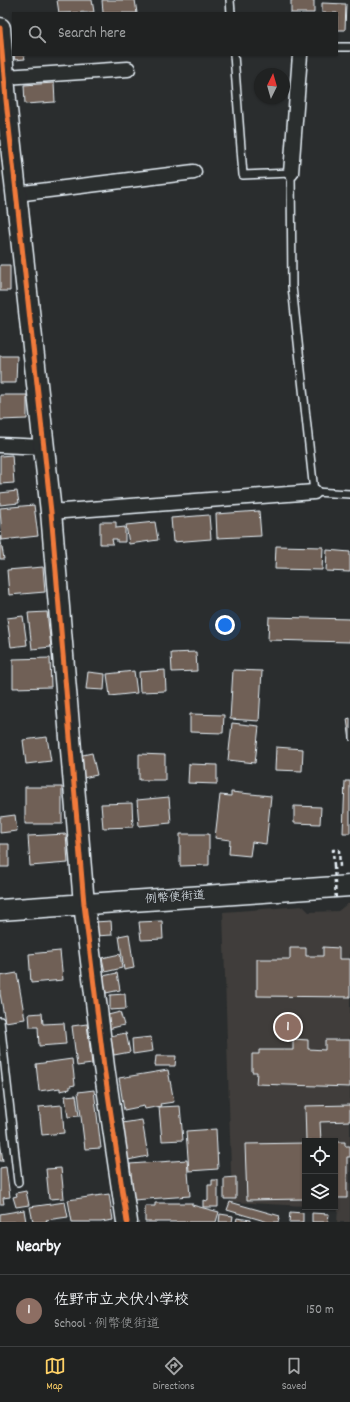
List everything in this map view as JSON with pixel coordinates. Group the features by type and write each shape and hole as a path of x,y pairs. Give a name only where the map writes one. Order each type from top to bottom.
{"street":[{"path":"0,36 5,77 5,141 16,194 51,512 84,904 104,1067 127,1222"},
{"path":"290,173 300,56"},
{"path":"5,77 128,69"},
{"path":"16,194 194,172"},
{"path":"0,445 44,447"},
{"path":"51,512 314,492"},
{"name":"例幣使街道","path":"0,910 350,886"}],"lane":[{"path":"230,0 231,12"},
{"path":"338,47 350,47"},
{"path":"234,56 243,175 290,173 292,286 314,492 350,494"},
{"path":"0,1021 18,1182"}],"path":[{"path":"336,900 334,850 340,850 340,868"}],"shaded area":[{"path":"347,904 350,904 350,1222 337,1222 338,1138 302,1138 302,1206 232,1202 223,912 303,906 309,912 338,911"}],"building":[{"path":"57,0 92,0 94,12 59,12"},
{"path":"102,0 135,0 137,12 103,12"},
{"path":"291,0 314,0 314,12 291,12"},
{"path":"322,3 346,4 345,30 338,30 338,12 322,12"},
{"path":"14,56 24,56 25,59 15,60"},
{"path":"54,83 55,102 25,104 24,85"},
{"path":"0,265 10,265 10,291 0,291"},
{"path":"0,356 17,356 16,383 0,383"},
{"path":"0,395 27,395 27,419 0,420"},
{"path":"12,455 14,483 0,484 0,456"},
{"path":"17,491 19,503 0,505 0,493"},
{"path":"34,505 38,536 2,540 0,508"},
{"path":"259,511 261,536 217,538 216,514"},
{"path":"209,515 211,539 173,542 171,518"},
{"path":"100,522 116,522 116,528 125,527 125,542 117,542 117,539 112,539 113,544 100,544"},
{"path":"155,522 158,540 129,544 126,525"},
{"path":"0,536 4,559 0,559"},
{"path":"276,546 323,547 322,570 275,569"},
{"path":"327,550 350,552 350,572 326,571"},
{"path":"43,567 45,592 9,595 7,570"},
{"path":"47,612 51,647 32,649 28,613"},
{"path":"23,616 27,645 11,647 7,618"},
{"path":"269,617 350,619 350,642 268,640"},
{"path":"196,652 197,671 172,672 171,653"},
{"path":"50,658 51,687 13,688 13,659"},
{"path":"165,670 166,691 140,692 139,672"},
{"path":"233,670 262,671 259,721 230,719"},
{"path":"134,671 137,693 110,696 107,674"},
{"path":"88,672 105,674 104,690 86,689"},
{"path":"190,714 224,715 223,733 190,732"},
{"path":"350,718 350,741 347,719"},
{"path":"232,723 259,726 255,763 228,760"},
{"path":"47,737 51,761 26,764 23,740"},
{"path":"276,747 303,749 302,771 275,770"},
{"path":"92,753 97,775 83,778 78,756"},
{"path":"139,754 165,755 165,780 139,780"},
{"path":"189,764 217,765 217,784 188,783"},
{"path":"345,781 350,781 350,833 343,833"},
{"path":"25,787 62,787 62,824 25,824"},
{"path":"231,792 271,796 266,844 252,842 250,856 229,854 230,840 215,838 220,795 231,796"},
{"path":"169,797 171,823 139,826 137,800"},
{"path":"132,803 133,827 103,828 101,804"},
{"path":"294,806 321,807 320,824 294,823"},
{"path":"15,815 17,831 0,833 0,817"},
{"path":"66,834 68,863 30,866 28,836"},
{"path":"180,834 209,834 209,865 180,866"},
{"path":"0,844 9,844 9,867 0,867"},
{"path":"111,921 112,935 95,936 94,922"},
{"path":"162,921 163,939 141,940 139,922"},
{"path":"129,934 134,968 124,970 119,936"},
{"path":"323,947 339,948 339,959 350,959 350,997 257,996 257,959 290,959 290,948 306,948 306,956 323,956"},
{"path":"60,951 63,980 31,983 29,954"},
{"path":"120,954 122,968 105,972 102,958"},
{"path":"17,973 25,1019 5,1022 0,993 0,976"},
{"path":"117,973 120,990 106,993 103,976"},
{"path":"125,994 126,1009 110,1010 110,995"},
{"path":"120,1012 124,1025 108,1029 104,1016"},
{"path":"42,1013 43,1024 64,1023 66,1044 39,1046 38,1027 30,1027 29,1014"},
{"path":"87,1024 92,1064 77,1066 72,1026"},
{"path":"126,1033 130,1052 114,1055 110,1036"},
{"path":"151,1037 153,1051 133,1054 132,1039"},
{"path":"293,1039 308,1040 308,1049 325,1050 325,1040 350,1040 350,1087 256,1084 257,1072 252,1072 252,1054 259,1054 259,1050 293,1050"},
{"path":"156,1056 176,1056 175,1066 155,1066"},
{"path":"72,1059 75,1085 70,1086 70,1089 60,1091 60,1088 39,1091 36,1064"},
{"path":"168,1070 174,1102 160,1104 161,1106 145,1109 144,1106 124,1110 119,1078"},
{"path":"94,1090 101,1148 85,1149 78,1092"},
{"path":"76,1095 79,1116 68,1117 65,1096"},
{"path":"62,1105 64,1133 42,1135 39,1107"},
{"path":"350,1105 350,1121 320,1122 321,1138 306,1138 305,1106"},
{"path":"180,1106 183,1140 162,1141 159,1107"},
{"path":"142,1120 148,1156 128,1160 122,1123"},
{"path":"216,1129 218,1169 189,1171 186,1131"},
{"path":"0,1141 3,1161 0,1161"},
{"path":"338,1142 345,1142 345,1146 350,1146 350,1157 347,1157 347,1198 338,1198"},
{"path":"302,1143 302,1199 247,1200 245,1144"},
{"path":"187,1160 190,1196 133,1200 130,1164"},
{"path":"6,1167 10,1197 3,1198 4,1204 0,1204 0,1168"},
{"path":"61,1168 64,1198 49,1199 46,1169"},
{"path":"236,1177 236,1199 224,1199 224,1178"},
{"path":"212,1180 218,1180 218,1207 203,1207 203,1200 208,1201 208,1185 212,1185"},
{"path":"26,1191 29,1205 16,1207 13,1197 17,1196 16,1193"},
{"path":"109,1194 113,1220 101,1222 72,1222 68,1200"},
{"path":"65,1202 68,1217 46,1220 47,1222 33,1222 30,1207"},
{"path":"230,1202 280,1216 278,1222 268,1222 227,1210"},
{"path":"155,1203 192,1203 192,1205 219,1212 216,1222 145,1222 145,1206 155,1206"},
{"path":"24,1210 26,1222 0,1222 0,1214"},
{"path":"290,1212 303,1213 303,1222 289,1222"},
{"path":"312,1213 329,1214 328,1222 312,1222"},
{"path":"220,1214 233,1216 232,1222 219,1222"},
{"path":"237,1218 251,1220 251,1222 236,1222"}],"cycle path":[{"path":"0,28 6,100 51,512 84,904 104,1067 127,1222"}],"place":[{"name":"佐野市立犬伏小学校","path":"288,1027"}]}
